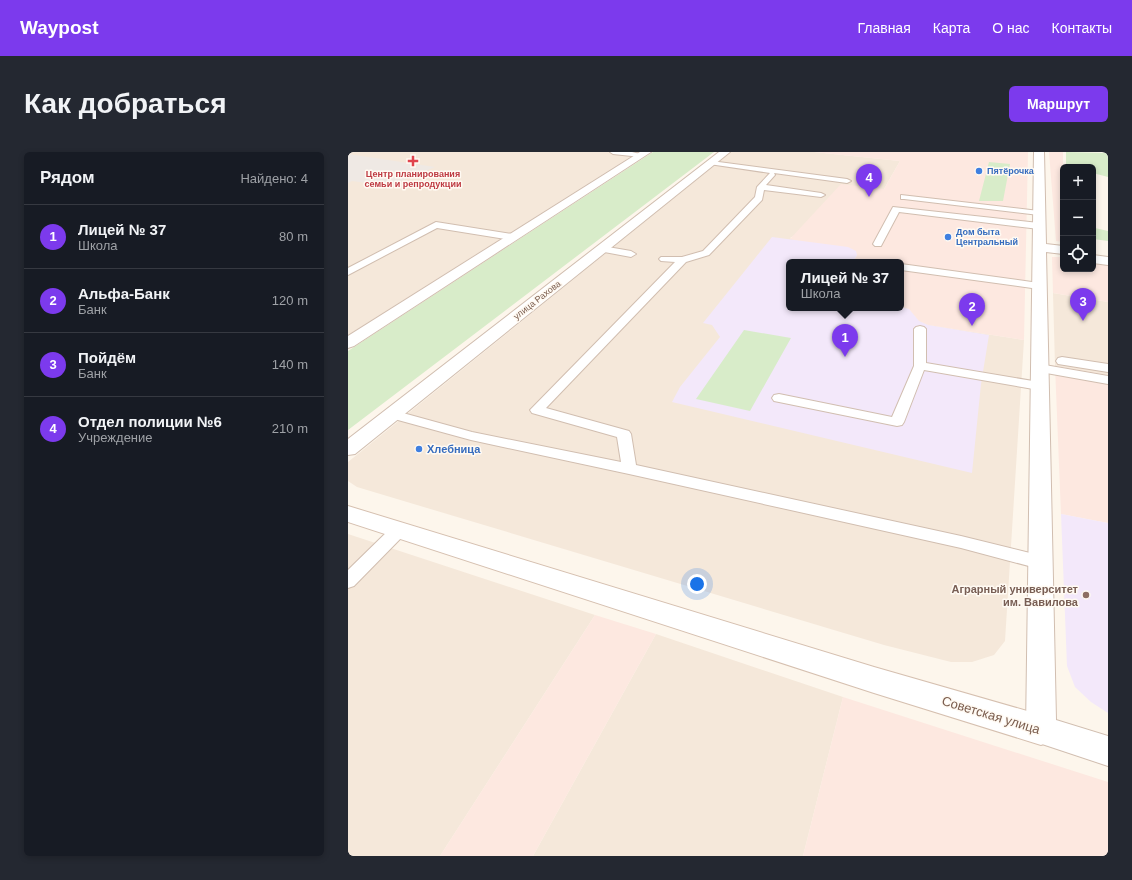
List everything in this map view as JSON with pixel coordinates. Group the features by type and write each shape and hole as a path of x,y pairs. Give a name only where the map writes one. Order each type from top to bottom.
{"street":[{"name":"улица Рахова","path":"348,449 725,152"},
{"path":"1039,152 1041,730"},
{"path":"348,343 644,154"},
{"path":"1039,250 1060,250"},
{"path":"1039,250 1060,254"},
{"path":"1096,254 1108,256"},
{"path":"1096,259 1108,261"},
{"name":"Советская улица","path":"348,514 874,680 1108,751"}],"lane":[{"path":"613,152 644,154"},
{"path":"709,165 847,181"},
{"path":"664,259 683,260 706,253 759,198 761,187 772,175 709,165"},
{"path":"761,187 821,195"},
{"path":"904,196 1039,220"},
{"path":"878,244 896,209 1039,220"},
{"path":"348,272 436,225 512,237"},
{"path":"602,249 630,254"},
{"path":"629,469 624,434 537,410 683,260"},
{"path":"904,267 1039,286"},
{"path":"779,398 897,422 920,366 920,329"},
{"path":"1039,363 1108,368"},
{"path":"1039,363 1108,380"},
{"path":"920,366 1039,386"},
{"path":"392,414 471,436 961,542 1040,562"},
{"path":"348,581 399,530"}],"shaded area":[{"path":"348,152 638,152 348,335"},
{"path":"731,152 814,152 900,161 884,189 790,238 845,259 786,259 786,311 904,311 904,308 909,309 919,321 928,325 1024,340 1005,641 994,655 972,662 951,662 884,645 357,487 348,481 348,462"},
{"path":"814,152 1028,152 1024,340 928,325 919,321 909,309 904,308 904,259 855,259 857,255 790,239 841,184 884,189 900,161"},
{"path":"1049,152 1063,152 1063,164 1060,164 1060,242 1056,241"},
{"path":"348,154 435,167 389,186 352,181 348,183"},
{"path":"772,237 848,247 856,251 857,255 855,259 786,259 786,311 904,311 904,308 909,309 919,321 928,325 989,335 981,384 972,473 672,402 680,387 720,337 712,325 703,323"},
{"path":"1052,257 1060,257 1060,272 1096,272 1096,261 1108,263 1108,302 1053,293"},
{"path":"1053,293 1108,302 1108,375 1055,366"},
{"path":"1055,366 1108,375 1108,523 1061,514"},
{"name":"Аграрный университет им. Вавилова","path":"1061,514 1108,523 1108,713 1091,702 1075,687 1067,666"},
{"path":"348,534 595,615 440,856 348,856"},
{"path":"595,615 656,634 533,856 440,856"},
{"path":"656,634 843,697 803,856 533,856"},
{"path":"843,697 1108,782 1108,856 803,856"}],"green space":[{"path":"653,152 714,152 348,430 348,351"},
{"path":"1066,152 1108,153 1108,177 1096,174 1096,164 1066,164"},
{"path":"989,162 1010,164 1003,201 979,201"},
{"path":"1096,228 1108,231 1108,241 1096,239"},
{"path":"744,330 791,338 750,411 696,399"}],"place":[{"name":"Центр планирования семьи и репродукции","path":"413,161"},
{"name":"Пятёрочка","path":"979,171"},
{"name":"Отдел полиции №6","path":"869,197"},
{"name":"Дом быта Центральный","path":"948,237"},
{"name":"Пойдём","path":"1083,321"},
{"name":"Альфа-Банк","path":"972,326"},
{"name":"Лицей № 37","path":"845,357"},
{"name":"Хлебница","path":"419,449"},
{"name":"Аграрный университет им. Вавилова","path":"1086,595"}]}
